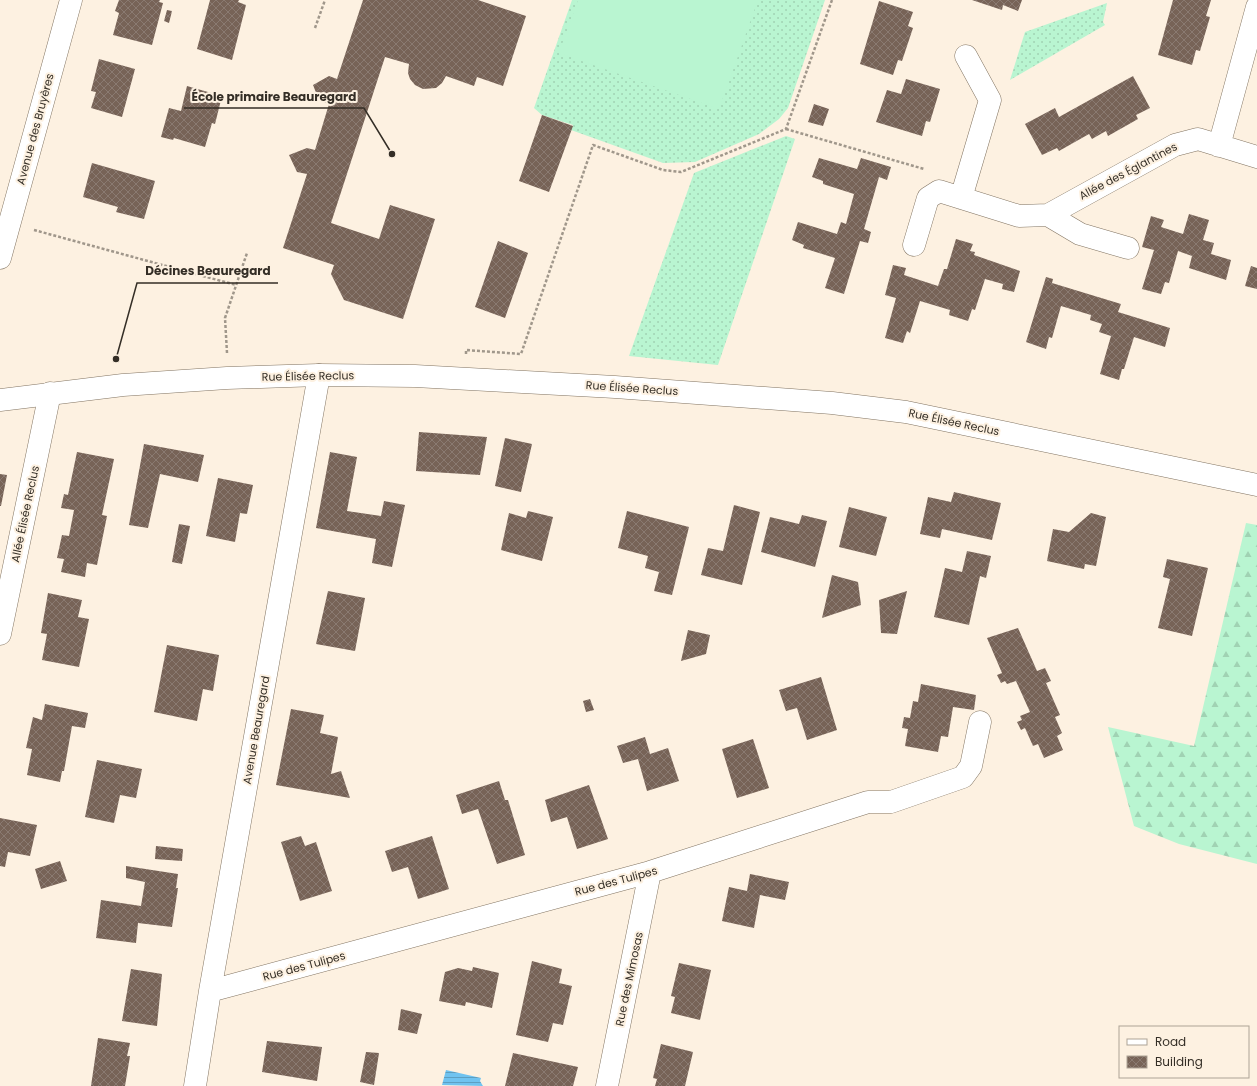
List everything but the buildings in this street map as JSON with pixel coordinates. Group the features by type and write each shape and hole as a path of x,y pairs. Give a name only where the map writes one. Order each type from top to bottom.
{"street":[{"name":"Avenue des Bruyères","path":"0,258 71,0"},
{"path":"1219,146 1257,7"},
{"path":"961,198 990,100 966,56"},
{"name":"Allée des Églantines","path":"939,191 1019,216 1048,215 1175,145 1198,139 1257,157"},
{"path":"914,245 928,198 939,191"},
{"path":"1048,215 1080,234 1128,248"},
{"name":"Rue Élisée Reclus","path":"0,400 123,385 227,378 319,375 464,378 623,387 816,402 906,412 1257,485"},
{"name":"Avenue Beauregard","path":"195,1086 210,991 319,375"},
{"name":"Allée Élisée Reclus","path":"0,634 50,393"},
{"name":"Rue des Tulipes","path":"210,991 650,872 868,802 891,802 963,777 971,766 980,722"},
{"name":"Rue des Mimosas","path":"607,1086 650,872"}],"path":[{"path":"315,28 325,0"},
{"path":"786,129 832,0"},
{"path":"464,378 466,350 521,354 593,145 662,170 681,172 786,129 925,170 933,177 939,191"},
{"path":"9,224 236,285"},
{"path":"227,378 225,318 247,253"}],"green space":[{"path":"572,0 825,0 788,108 779,119 759,134 695,162 663,163 571,130 573,125 542,115 534,108"},
{"path":"578,0 758,0 719,109 559,53"},
{"path":"1107,3 1103,22 1105,25 1010,80 1025,32"},
{"path":"786,136 795,139 718,365 629,356 694,173"},
{"path":"1246,523 1257,525 1257,864 1179,844 1134,826 1108,727 1194,746"}],"water":[{"path":"446,1070 481,1078 480,1081 483,1086 442,1085"}],"place":[{"name":"École primaire Beauregard","path":"392,154"},
{"name":"Décines Beauregard","path":"116,359"}]}
